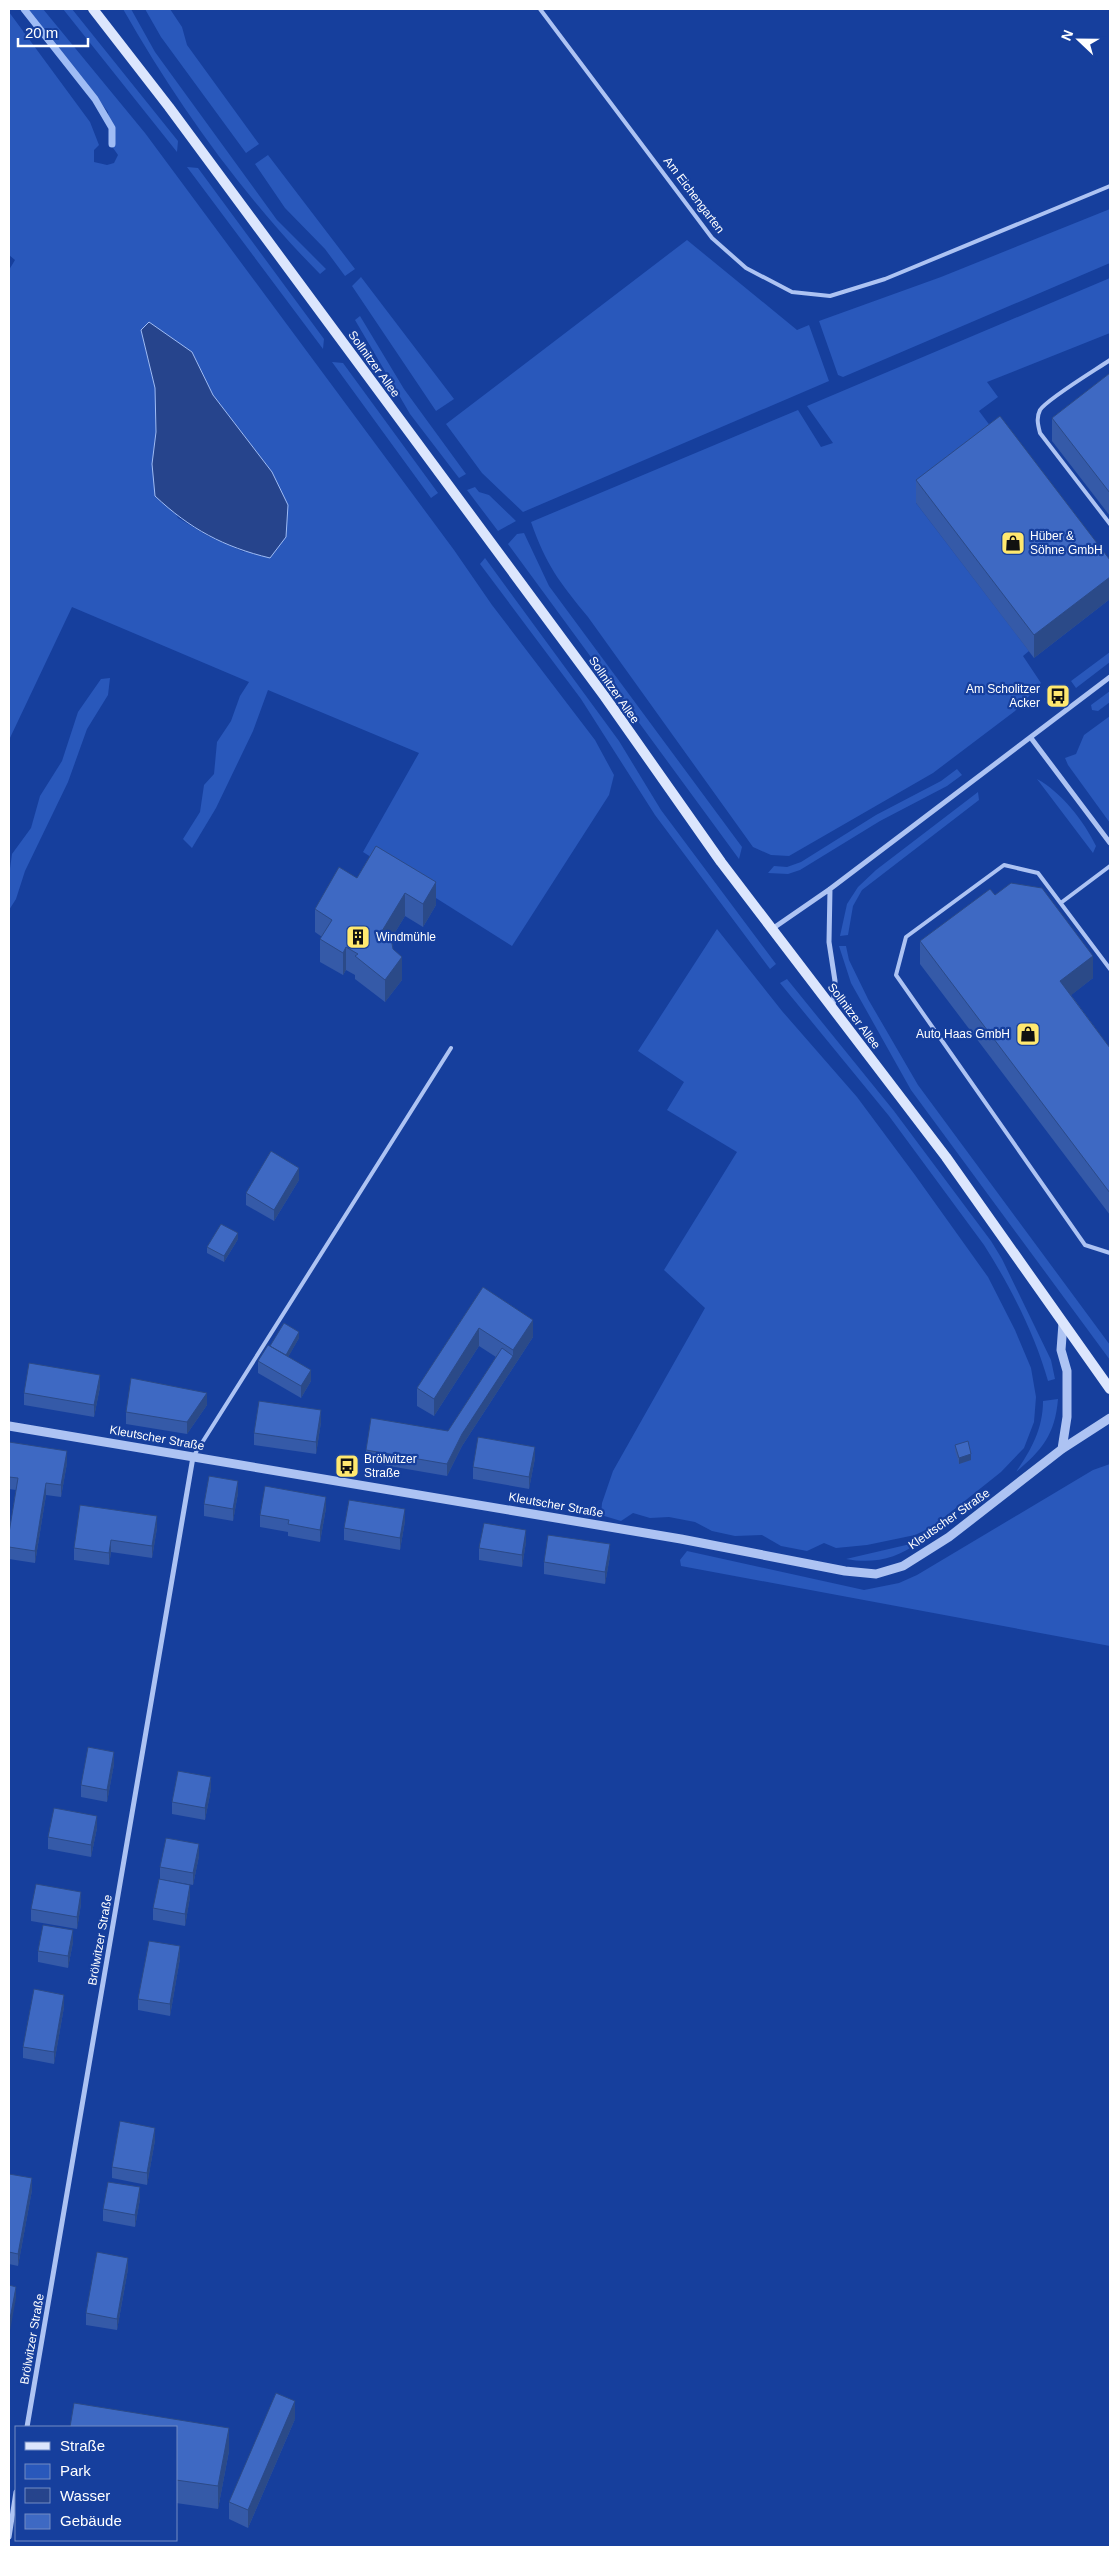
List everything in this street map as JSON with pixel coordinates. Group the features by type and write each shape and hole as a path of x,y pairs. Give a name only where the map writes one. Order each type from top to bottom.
{"main road":[{"name":"Sollnitzer Allee","path":"93,9 174,114 605,697 682,810 946,1158 1110,1389"}],"street":[{"path":"772,929 830,889 1110,677"},
{"path":"1031,738 1110,843"},
{"path":"830,889 829,942 835,981 833,1010"},
{"path":"1062,1449 1067,1408 1067,1372 1061,1350 1063,1322"},
{"name":"Kleutscher Straße","path":"9,1426 681,1539 844,1571 876,1574 904,1566 949,1536 1062,1449 1110,1418"},
{"name":"Brölwitzer Straße","path":"27,2426 193,1457"},
{"path":"9,2537 15,2498"}],"lane":[{"name":"Am Eichengarten","path":"540,9 712,238 746,268 792,292 830,296 885,279 1110,186"},
{"path":"1110,360 1078,381 1040,410 1037,422 1040,433 1110,524"},
{"path":"1110,969 1038,872 1004,865 906,937 896,975 1085,1245 1110,1253"},
{"path":"1062,902 1110,866"},
{"path":"193,1457 451,1048"}],"green space":[{"path":"28,9 43,9 145,133 454,550 492,605 595,740 614,775 609,795 512,946 363,852 419,753 268,690 253,731 216,808 192,848 183,839 200,812 204,785 214,774 217,742 231,721 240,696 249,682 72,607 9,740 9,270 15,260 9,255 9,12 90,122 99,145 94,150 94,162 107,165 114,163 118,155 111,145 108,112","holes":["141,330 192,352 213,395 272,472 244,552 208,536 178,518 152,464 156,432 155,388"]},
{"path":"63,9 72,9 178,141 177,152"},
{"path":"123,9 131,9 155,52 277,220 326,269 320,274 265,214 213,148 165,79"},
{"path":"145,9 170,9 182,27 187,45 259,144 246,153 161,37"},
{"path":"268,155 355,269 345,276 325,249 285,208 255,164"},
{"path":"187,167 198,168 324,339 323,349"},
{"path":"1110,209 1110,263 843,377 838,375 819,321 941,277"},
{"path":"687,240 797,330 809,325 829,381 523,512 482,473 446,424"},
{"path":"361,277 454,399 436,411 352,286"},
{"path":"1110,278 1110,333 987,382 998,397 979,411 1000,439 916,503 1029,651 1023,656 1041,683 1015,711 933,773 789,856 771,855 753,847 562,583 548,562 531,522 798,410 821,447 833,443 807,406"},
{"path":"360,316 404,389 466,474 459,478 410,414 355,320"},
{"path":"332,362 343,363 438,493 431,498"},
{"path":"475,487 479,492 489,495 516,521 498,531 467,490"},
{"path":"524,533 549,586 742,847 739,859 508,544 517,534"},
{"path":"485,558 619,741 661,810 776,964 770,969 655,815 581,699 480,564"},
{"path":"1110,652 1110,662 1076,688 1071,681"},
{"path":"110,678 108,695 87,729 68,782 25,871 16,899 9,910 9,876 12,854 31,828 40,796 62,761 78,712 101,679"},
{"path":"1110,691 1110,702 1098,711 1092,710 1091,705"},
{"path":"1110,716 1110,823 1068,765 1065,758 1076,754 1084,735"},
{"path":"957,769 962,775 947,786 880,821 800,870 788,874 768,873 774,866 787,867 801,862 876,815 941,781"},
{"path":"1037,779 1055,791 1078,817 1096,846 1093,853"},
{"path":"978,792 979,800 862,890 853,906 848,935 840,936 847,904 858,887 876,870"},
{"path":"717,929 782,1011 857,1097 988,1277 1015,1330 1031,1368 1036,1397 1034,1422 1024,1448 1001,1472 932,1527 915,1535 867,1545 836,1548 824,1543 807,1551 781,1546 762,1535 735,1536 712,1531 695,1522 669,1517 650,1518 633,1513 621,1521 601,1515 602,1503 613,1471 705,1308 664,1270 737,1152 667,1110 684,1082 638,1051"},
{"path":"839,946 846,946 849,960 868,999 918,1085 1110,1345 1110,1360 911,1090 851,983"},
{"path":"787,979 894,1111 991,1241 1002,1259 1051,1360 1055,1379 1048,1381 1043,1363 1021,1311 984,1245 889,1116 780,983"},
{"path":"1058,1399 1054,1422 1046,1441 1016,1472 1027,1456 1035,1439 1041,1421 1043,1401"},
{"path":"1110,1464 1110,1646 681,1566 680,1560 687,1551 864,1590 899,1583 917,1575 1093,1470"},
{"path":"919,1542 902,1553 884,1559 866,1561 846,1559"}],"water":[{"path":"149,322 192,352 213,395 272,472 288,505 286,537 270,558 253,554 208,535 181,518 155,496 152,464 156,432 155,388 141,330"}],"building":[{"path":"1110,373 1110,493 1052,418"},
{"name":"Hüber & Söhne GmbH","path":"1000,416 1110,560 1110,577 1034,635 916,480"},
{"name":"Windmühle","path":"376,846 436,882 423,904 405,893 382,931 391,938 393,949 402,957 385,980 355,956 358,954 346,947 343,953 320,939 332,920 315,909 339,867 357,878"},
{"name":"Auto Haas GmbH","path":"1011,883 1042,888 1093,956 1060,981 1110,1048 1110,1193 920,941 990,889 995,895"},
{"path":"271,1151 299,1168 274,1210 246,1193"},
{"path":"221,1224 238,1233 224,1256 207,1247"},
{"path":"483,1287 533,1320 513,1350 479,1328 434,1399 417,1388"},
{"path":"284,1323 299,1332 286,1355 270,1346"},
{"path":"268,1345 311,1370 301,1386 258,1361"},
{"path":"502,1348 513,1356 462,1434 447,1464 366,1450 371,1418 448,1431"},
{"path":"29,1363 100,1375 94,1405 24,1393"},
{"path":"131,1378 207,1393 187,1422 126,1412"},
{"path":"259,1401 321,1410 316,1442 254,1433"},
{"path":"478,1437 535,1447 529,1477 473,1467"},
{"path":"968,1441 971,1454 959,1458 955,1445"},
{"path":"9,1442 67,1451 61,1485 46,1483 35,1551 9,1547 9,1533 18,1478 9,1477"},
{"path":"209,1476 238,1481 233,1509 204,1504"},
{"path":"265,1486 326,1497 320,1530 288,1524 289,1520 260,1515"},
{"path":"349,1500 405,1509 400,1538 344,1528"},
{"path":"80,1505 157,1516 152,1546 111,1540 109,1553 74,1548"},
{"path":"484,1523 526,1530 522,1555 479,1548"},
{"path":"548,1535 610,1544 605,1572 544,1562"},
{"path":"88,1747 114,1752 107,1790 81,1785"},
{"path":"178,1771 211,1777 205,1808 172,1802"},
{"path":"54,1808 97,1816 91,1845 48,1837"},
{"path":"166,1838 199,1844 193,1873 160,1867"},
{"path":"159,1879 190,1885 185,1914 153,1908"},
{"path":"36,1884 81,1892 77,1917 31,1909"},
{"path":"43,1925 73,1930 68,1956 38,1951"},
{"path":"149,1941 180,1946 170,2004 138,1999"},
{"path":"34,1989 64,1995 54,2052 23,2047"},
{"path":"120,2121 155,2128 147,2173 112,2167"},
{"path":"9,2174 32,2178 18,2254 9,2252"},
{"path":"108,2182 140,2187 135,2215 103,2209"},
{"path":"97,2252 128,2258 117,2319 86,2313"},
{"path":"9,2285 16,2287 9,2324"},
{"path":"276,2393 295,2401 248,2510 229,2502"},
{"path":"74,2403 229,2428 218,2486 178,2480 178,2426 70,2426"}],"waterway":[{"path":"24,9 95,99 112,128 112,144"}],"place":[{"name":"Hüber & Söhne GmbH","path":"1013,543"},
{"name":"Am Scholitzer Acker","path":"1058,696"},
{"name":"Windmühle","path":"358,937"},
{"name":"Auto Haas GmbH","path":"1028,1034"},
{"name":"Brölwitzer Straße","path":"347,1466"}]}
